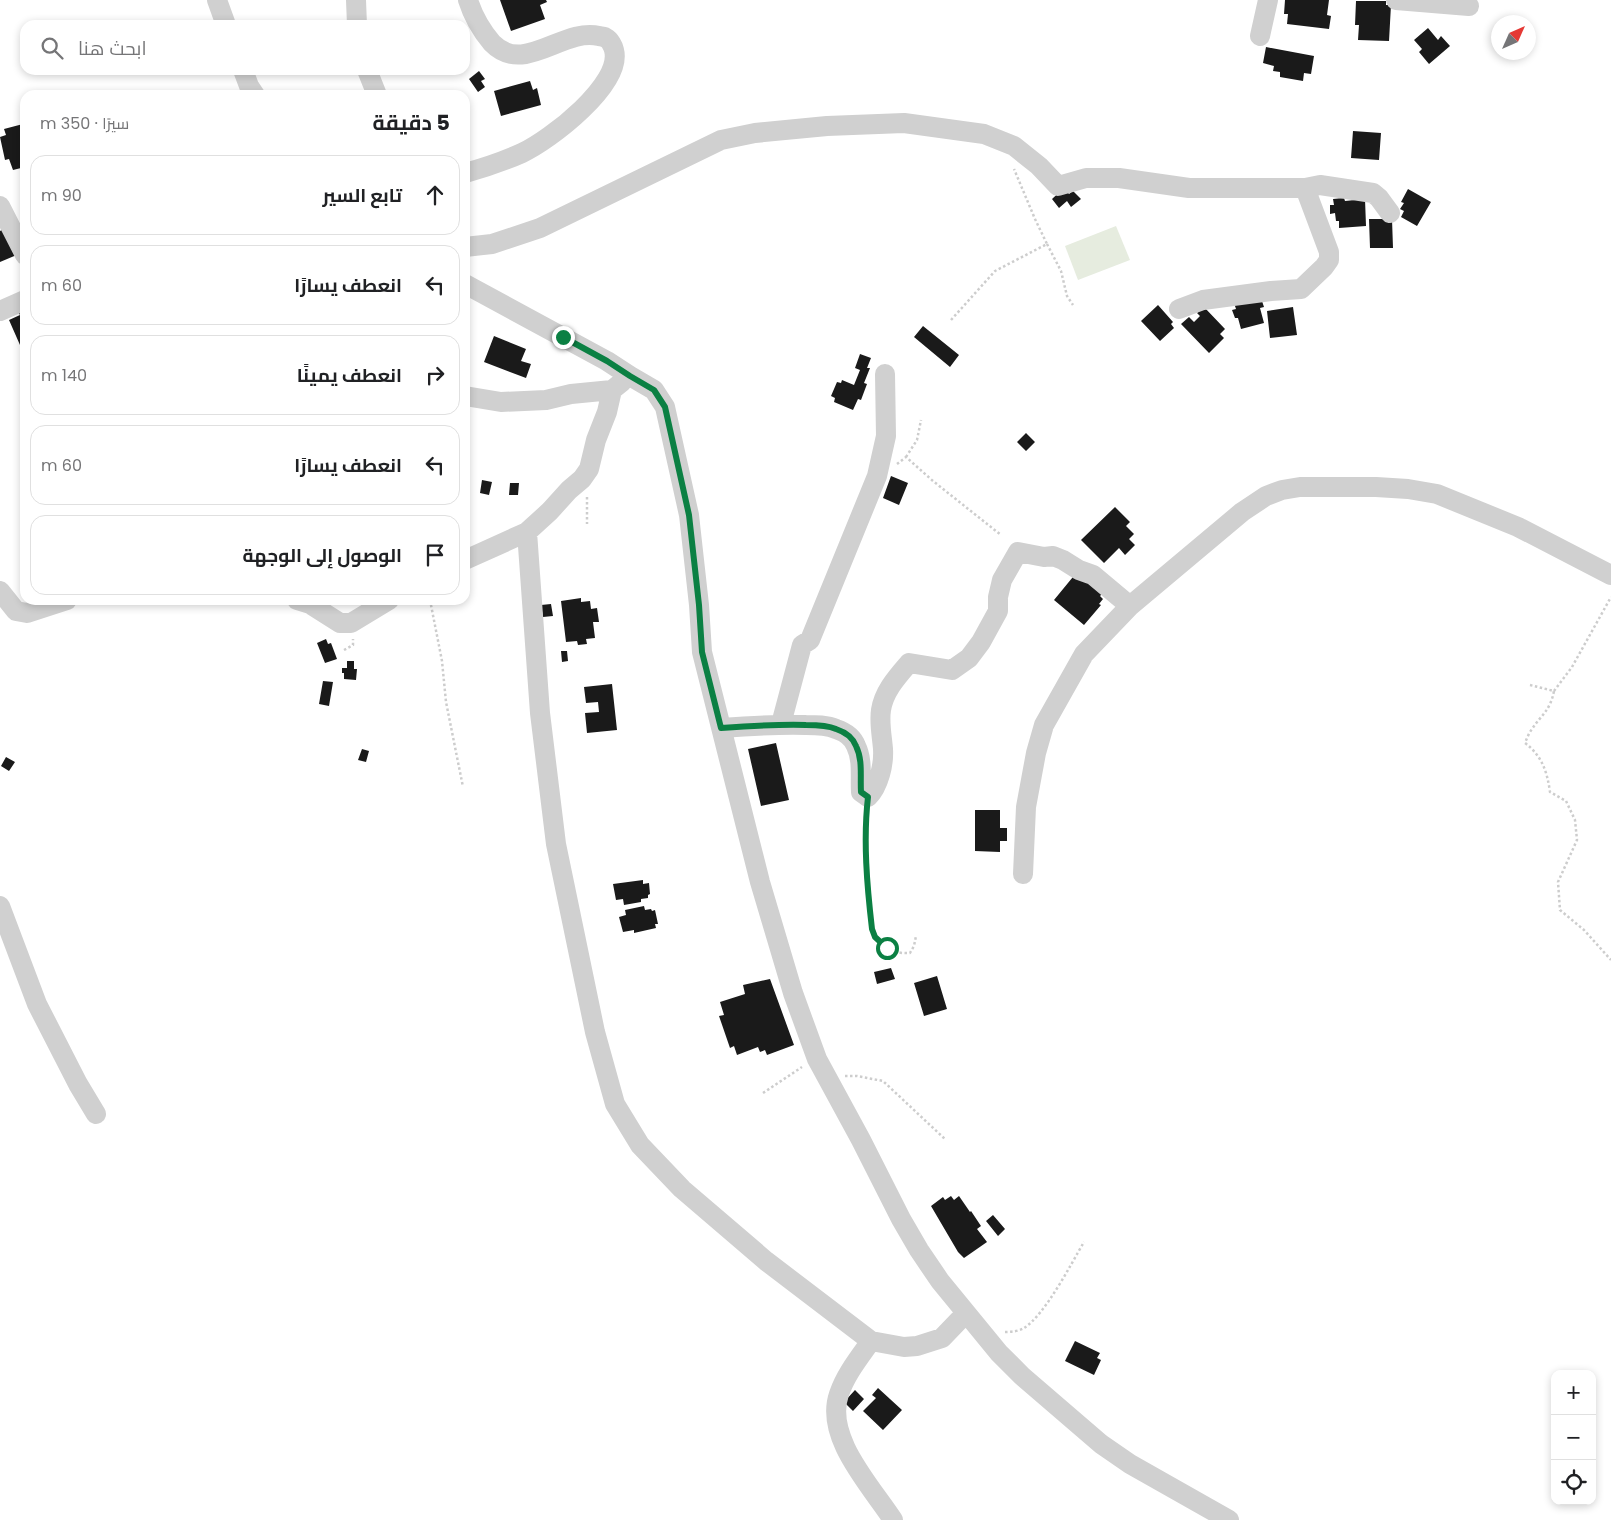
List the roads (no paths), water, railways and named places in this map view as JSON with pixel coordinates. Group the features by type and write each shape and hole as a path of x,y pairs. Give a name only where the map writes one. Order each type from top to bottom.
{"street":[{"path":"217,0 224,20"},
{"path":"356,0 357,20"},
{"path":"468,0 484,34 499,50 517,56 541,50 578,35 594,35 607,38 613,46 615,54 614,68 608,81 560,129 523,152 470,172"},
{"path":"1260,36 1268,0"},
{"path":"1396,0 1469,6"},
{"path":"245,75 252,90"},
{"path":"369,75 375,90"},
{"path":"470,246 492,244 540,228 721,140 755,133 826,126 904,123 984,134 1014,146 1039,166 1058,186 1086,178 1119,178 1189,188 1305,188 1320,185 1373,193 1390,213"},
{"path":"1179,309 1203,300 1301,288 1324,266 1329,260 1329,252 1305,188"},
{"path":"0,206 20,245"},
{"path":"470,287 607,361 654,390 665,407 689,515 702,652 760,882 793,993 817,1059 901,1220 919,1250 940,1281 966,1313 999,1353 1022,1376 1101,1444 1130,1464 1229,1520"},
{"path":"0,311 20,302"},
{"path":"781,724 802,645 810,640 877,476 886,436 885,374"},
{"path":"470,397 501,402 546,400 571,394 612,390 630,376"},
{"path":"470,558 527,532 582,479 589,469 612,390"},
{"path":"1023,874 1026,807 1036,753 1044,725 1084,654 1130,606 1242,512 1266,496 1282,490 1300,487 1376,487 1408,489 1437,494 1518,527 1611,575"},
{"path":"527,532 540,713 556,844 596,1032 615,1104 640,1145 682,1189 766,1261 871,1341 904,1347 917,1346 942,1338 966,1313"},
{"path":"721,728 781,724 822,725 845,732 857,747 860,762 861,792 868,797 875,790 883,752 880,727 882,708 894,680 909,663 952,670 970,658 998,611 998,597 1002,580 1018,552 1044,557 1053,556 1063,560 1079,570 1093,575 1130,606"},
{"path":"0,591 16,611 27,613 52,605"},
{"path":"312,605 340,623 351,622 380,605"},
{"path":"0,906 38,1004 78,1084 96,1114"},
{"path":"871,1341 847,1376 839,1395 836,1410 838,1428 855,1468 893,1520"}]}
